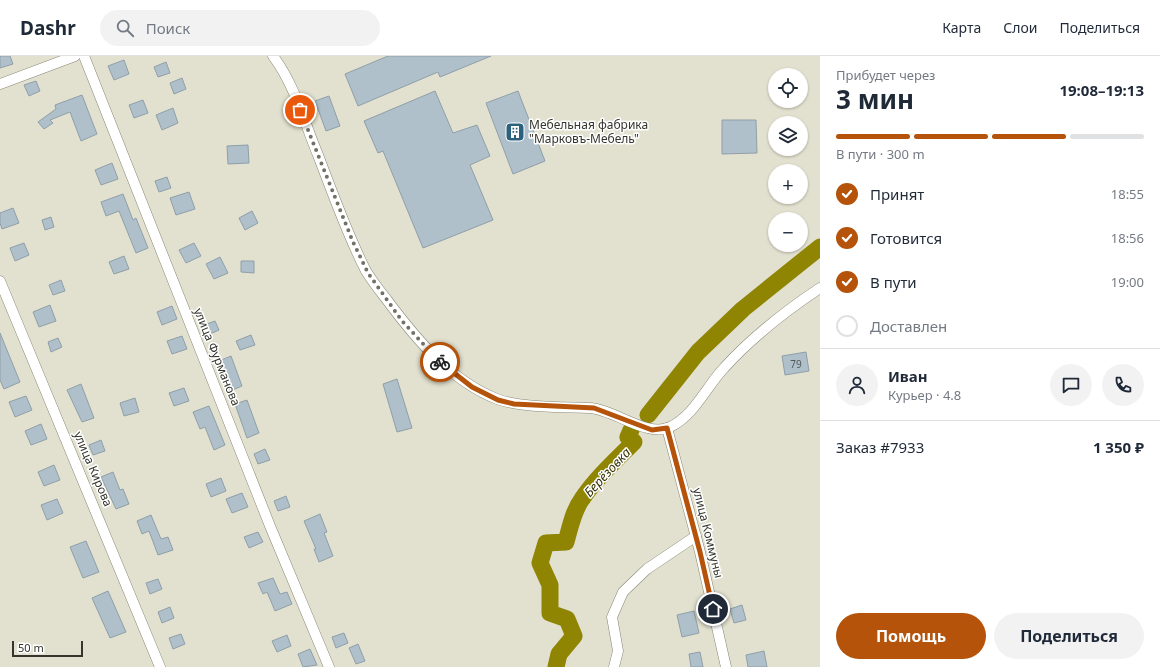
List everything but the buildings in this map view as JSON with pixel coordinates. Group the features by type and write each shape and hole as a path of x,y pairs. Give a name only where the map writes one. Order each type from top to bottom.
{"street":[{"path":"0,84 74,56"},
{"name":"улица Фурманова","path":"84,56 272,533 329,667"},
{"path":"273,56 290,84 350,235 368,273 402,321 442,364 472,387 498,400 514,404 594,408 652,430 667,428 681,421 688,415 709,384 756,334 820,288"},
{"name":"улица Кирова","path":"0,281 160,667"},
{"name":"улица Коммуны","path":"667,428 696,536 726,667"},
{"path":"614,667 618,651 612,617 623,592 647,569 696,536"}],"waterway":[{"name":"Берёзовка","path":"648,415 698,352 743,309 820,247"},
{"name":"Берёзовка","path":"556,667 559,654 574,636 567,619 550,613 550,585 540,563 546,543 566,542 574,514 582,499 600,476 634,442 628,437 631,430"}],"way so far":[{"path":"300,110 353,242 368,273 402,321 440,362"}],"place":[{"name":"Мебельная фабрика \"Марковъ-Мебель\"","path":"515,132"}],"route":[{"path":"440,362 472,387 498,400 514,404 594,408 652,430 667,428 700,552 713,609"}]}
